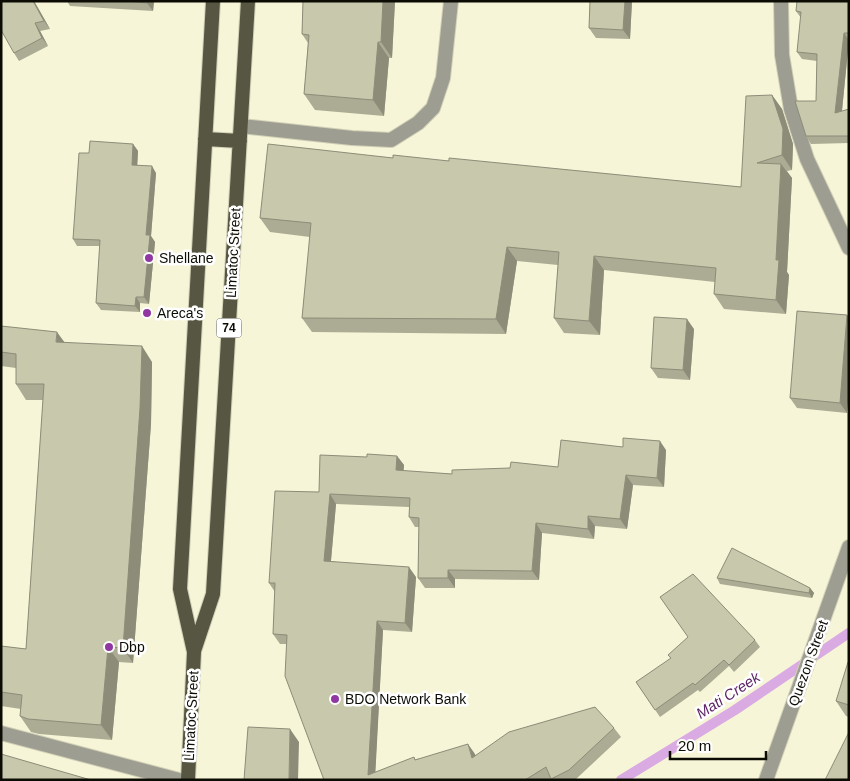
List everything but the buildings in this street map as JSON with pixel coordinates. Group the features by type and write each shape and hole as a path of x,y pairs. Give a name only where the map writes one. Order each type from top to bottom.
{"main road":[{"name":"Limatoc Street","path":"188,780 194,652 180,588 213,1"},
{"name":"Limatoc Street","path":"194,652 213,594 248,1"},
{"path":"205,139 240,141"}],"street":[{"path":"241,126 352,138 391,140 418,124 434,108 444,78 451,1"},
{"path":"781,1 782,55 791,109 806,159 849,248"},
{"name":"Quezon Street","path":"766,780 849,547"},
{"path":"1,733 179,780"}],"waterway":[{"name":"Mati Creek","path":"621,780 735,710 849,633"}],"place":[{"name":"Shellane","path":"149,258"},
{"name":"Areca's","path":"147,313"},
{"name":"Dbp","path":"109,647"},
{"name":"BDO Network Bank","path":"335,699"}]}
